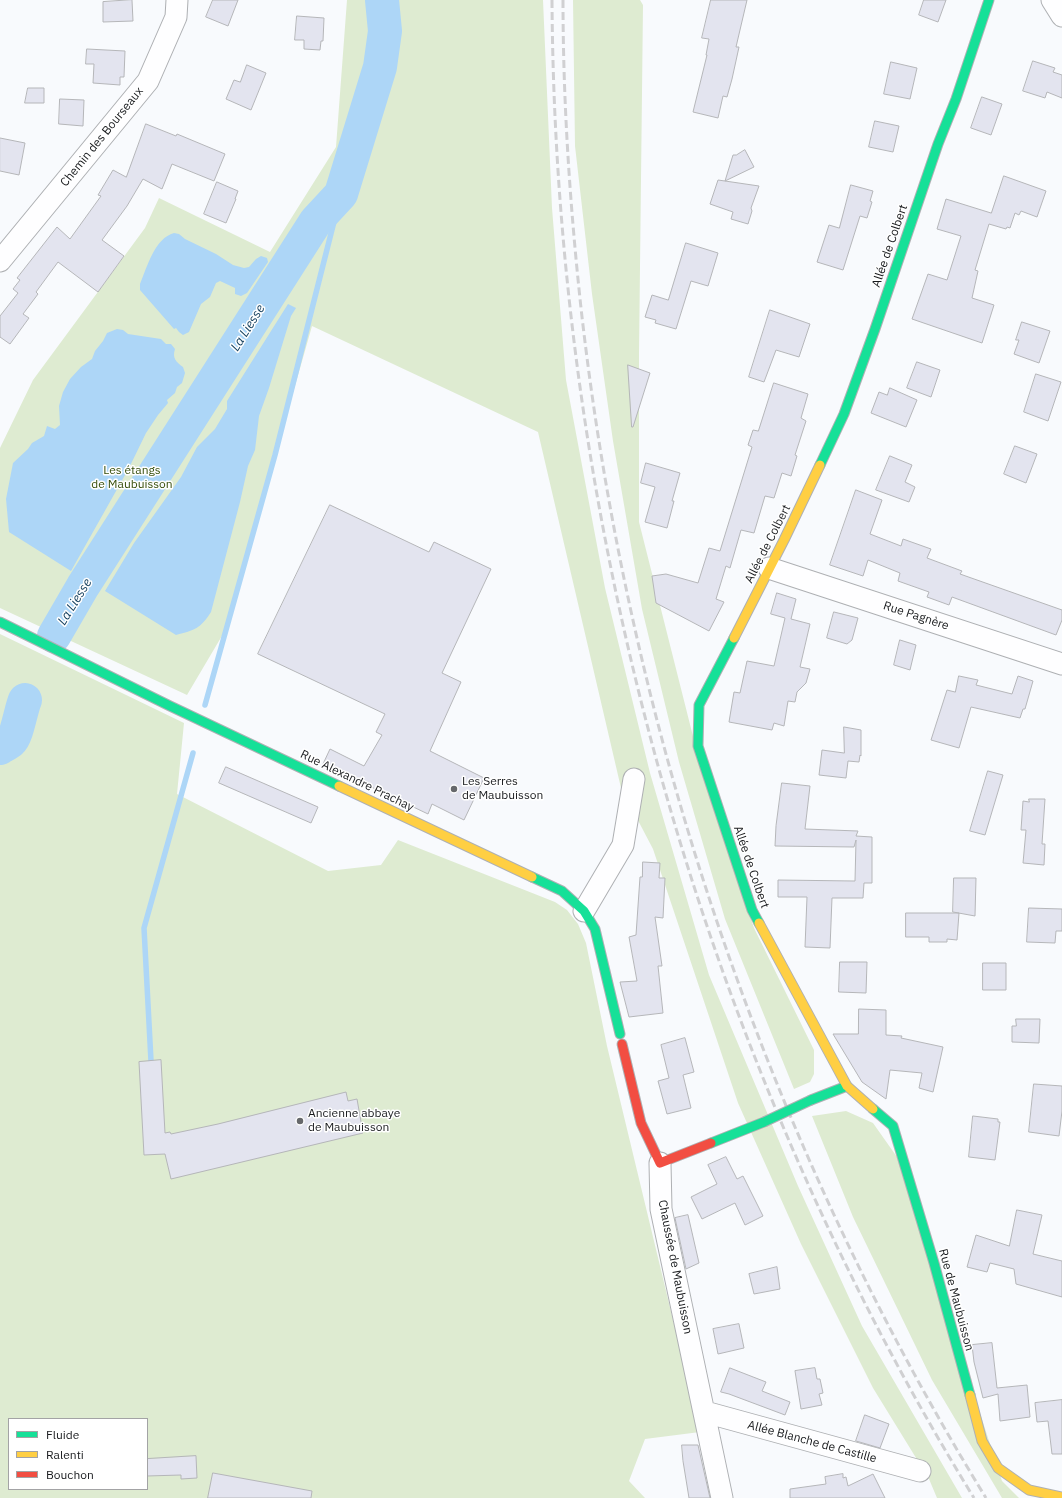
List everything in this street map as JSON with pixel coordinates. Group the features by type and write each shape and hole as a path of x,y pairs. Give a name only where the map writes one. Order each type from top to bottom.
{"street":[{"name":"Chemin des Bourseaux","path":"0,261 148,81 176,17 177,0"},
{"name":"Allée de Colbert","path":"846,1086 752,910 698,746 699,705 769,568 844,414 875,329 938,144 956,99 989,0"},
{"path":"1052,0 1062,16"},
{"name":"Rue Pagnère","path":"769,568 1062,664"},
{"name":"Rue Alexandre Prachay","path":"0,622 170,706 562,892 584,911 595,929 620,1034"},
{"path":"584,911 623,845 634,779"},
{"path":"622,1044 641,1123 660,1163 764,1122 811,1100 846,1086"},
{"name":"Rue de Maubuisson","path":"846,1086 893,1126 934,1263 982,1441 998,1468 1029,1490 1062,1497"},
{"name":"Chaussée de Maubuisson","path":"660,1163 661,1209 722,1498"},
{"name":"Allée Blanche de Castille","path":"705,1412 920,1471"}],"green space":[{"name":"Les étangs de Maubuisson","path":"347,0 543,0 552,208 566,380 605,588 650,773 709,975 798,1186 862,1326 962,1498 937,1498 929,1479 873,1388 801,1244 738,1103 653,849 621,788 538,432 312,326 226,629 187,695 0,608 0,448 33,380 145,228 159,198 270,252 336,147"},
{"path":"573,0 640,0 643,5 639,354 639,522 703,776 754,928 814,1050 814,1074 810,1082 794,1089 725,919 679,762 642,609 613,441 592,294 575,146"},
{"path":"0,634 184,723 177,794 328,871 381,865 398,840 555,902 567,910 578,924 586,943 607,1046 700,1432 645,1439 629,1481 645,1498 0,1498"},
{"path":"846,1111 873,1123 897,1157 1002,1481 1019,1498 1002,1498 932,1380 853,1217 812,1116"}],"water":[{"path":"174,233 179,234 185,239 216,254 233,265 244,268 249,267 261,256 267,258 268,262 247,293 241,296 235,294 235,288 220,281 216,283 210,297 201,304 189,332 183,335 176,328 174,329 140,290 140,284 152,254 167,236"},
{"path":"288,304 296,308 291,316 259,416 255,450 248,466 211,612 204,622 196,628 176,635 105,591 134,543 181,477 197,447 215,429 227,409 227,401"},
{"path":"117,329 123,330 128,334 161,339 166,344 171,344 175,349 175,360 183,367 185,373 182,383 177,387 175,393 167,400 168,403 146,433 129,468 71,571 9,532 6,499 13,463 28,449 32,443 44,436 47,426 55,429 60,425 59,406 63,392 70,379 81,367 92,359 95,351 107,333"}],"building":[{"path":"132,0 133,21 103,22 103,2"},
{"path":"213,0 238,0 228,26 206,17"},
{"path":"711,0 747,0 736,47 739,47 732,79 727,97 723,96 718,118 693,112 707,55 709,39 702,38"},
{"path":"924,0 946,0 938,22 919,15"},
{"path":"297,16 324,18 323,41 321,41 320,50 304,49 304,40 295,40"},
{"path":"87,49 125,51 124,77 120,77 120,85 93,83 94,64 86,64"},
{"path":"1033,61 1055,68 1053,72 1062,75 1062,98 1047,92 1045,98 1023,91"},
{"path":"891,62 917,68 910,99 884,94"},
{"path":"247,65 266,73 251,110 226,99 234,80 240,82"},
{"path":"28,88 44,88 44,103 25,103"},
{"path":"982,97 1002,104 991,135 971,128"},
{"path":"60,99 84,100 83,126 59,124"},
{"path":"875,121 899,126 893,152 869,147"},
{"path":"146,124 176,136 177,134 225,154 214,181 172,164 162,189 143,179 127,206 102,240 124,256 98,292 58,262 36,292 38,294 23,314 29,318 10,344 0,337 0,316 18,293 13,289 20,280 17,278 57,227 70,239 101,196 98,195 113,170 126,177"},
{"path":"0,138 25,143 19,175 0,171"},
{"path":"745,150 754,167 725,181 733,155"},
{"path":"1004,176 1046,191 1037,217 1021,211 1019,215 1015,213 1010,228 1007,227 1006,229 989,224 975,270 978,271 972,298 994,305 982,343 912,319 928,274 947,280 961,236 937,229 946,199 991,213"},
{"path":"718,180 759,186 751,208 752,211 748,224 731,219 733,212 710,204"},
{"path":"217,182 238,191 226,223 204,214"},
{"path":"851,185 873,191 870,201 872,202 867,218 860,216 843,270 817,262 829,225 839,228"},
{"path":"686,243 718,253 708,286 691,281 676,329 655,323 656,320 645,317 652,295 668,300"},
{"path":"770,310 810,324 799,357 776,350 764,382 749,377"},
{"path":"1022,322 1050,331 1039,363 1014,354 1019,340 1016,340"},
{"path":"917,362 940,370 931,397 907,388"},
{"path":"628,365 650,373 633,427 632,427"},
{"path":"1036,374 1061,382 1048,421 1024,412"},
{"path":"774,383 808,394 801,418 806,421 795,455 797,456 791,476 782,473 774,498 765,496 754,533 741,530 730,568 726,566 716,599 724,602 709,631 656,603 652,576 666,574 698,583 709,548 720,551 752,447 748,445 753,430 758,431"},
{"path":"890,388 917,400 906,427 871,413 879,392 887,395"},
{"path":"1015,446 1037,454 1026,483 1004,474"},
{"path":"890,456 912,465 905,482 915,487 909,502 876,490"},
{"path":"646,463 680,473 672,501 674,501 667,528 645,522 655,487 641,483"},
{"path":"856,490 882,500 870,534 901,546 903,539 931,549 927,558 962,571 960,574 1062,610 1062,620 1056,635 952,597 949,605 927,597 929,592 898,581 900,573 868,560 863,576 830,565"},
{"path":"330,505 429,552 434,542 491,569 442,673 461,682 430,751 484,778 464,820 432,804 428,814 323,764 330,749 364,766 382,735 376,732 385,714 258,654"},
{"path":"777,593 796,599 791,619 810,624 800,667 810,669 806,683 797,692 795,702 788,701 784,726 774,723 772,730 729,722 734,692 740,693 747,661 774,666 785,618 771,614"},
{"path":"834,612 858,618 852,640 847,644 827,638"},
{"path":"900,640 916,645 910,670 894,665"},
{"path":"959,676 978,680 976,685 1012,694 1018,676 1033,681 1025,709 1023,709 1020,718 971,707 959,748 931,740 947,690 955,692"},
{"path":"844,727 861,730 861,756 860,755 859,762 848,761 846,778 819,775 822,750 844,753"},
{"path":"226,767 318,807 311,823 219,783"},
{"path":"988,771 1003,775 985,835 970,831"},
{"path":"782,783 810,786 805,829 858,831 856,836 872,837 872,883 864,883 863,898 832,898 830,948 805,947 807,897 778,897 778,880 855,881 856,840 854,847 775,846 776,826"},
{"path":"1029,799 1045,799 1042,844 1045,844 1044,865 1023,863 1026,830 1021,830 1023,801 1029,802"},
{"path":"643,862 660,863 659,878 665,878 663,918 655,917 662,966 658,966 663,1013 629,1017 620,982 637,981 629,937 636,935 640,877 642,877"},
{"path":"954,878 976,878 975,916 953,912"},
{"path":"1029,908 1062,909 1062,931 1056,931 1055,943 1027,942"},
{"path":"906,913 959,913 957,940 947,939 947,942 929,942 929,937 906,937"},
{"path":"840,962 867,962 866,993 839,992"},
{"path":"983,963 1006,963 1006,990 983,990"},
{"path":"859,1009 886,1010 886,1035 902,1036 901,1038 943,1047 933,1092 919,1088 922,1073 890,1070 886,1099 862,1082 833,1034 858,1034"},
{"path":"1016,1019 1040,1019 1039,1043 1012,1042 1012,1026 1016,1026"},
{"path":"685,1038 694,1072 683,1075 691,1108 667,1114 658,1081 669,1078 661,1045"},
{"name":"Ancienne abbaye de Maubuisson","path":"161,1060 165,1133 170,1132 171,1134 218,1124 346,1092 348,1101 357,1099 363,1133 171,1179 165,1154 144,1155 139,1062"},
{"path":"1034,1084 1062,1086 1062,1111 1059,1136 1029,1132"},
{"path":"973,1116 998,1119 998,1122 1000,1122 995,1160 969,1157"},
{"path":"726,1157 737,1179 743,1176 763,1216 745,1225 735,1203 702,1219 691,1197 717,1184 708,1165"},
{"path":"1017,1210 1042,1215 1033,1254 1062,1261 1062,1297 1016,1284 1014,1269 990,1263 987,1272 967,1267 976,1235 1009,1246"},
{"path":"688,1215 699,1263 686,1269 675,1218"},
{"path":"777,1267 780,1289 754,1294 749,1274"},
{"path":"739,1324 744,1348 718,1354 713,1329"},
{"path":"992,1343 997,1388 1027,1385 1030,1417 1000,1421 998,1394 983,1398 974,1362 972,1345"},
{"path":"730,1368 766,1382 762,1391 790,1402 785,1415 721,1392"},
{"path":"815,1368 817,1379 820,1379 823,1393 819,1394 822,1405 801,1409 795,1371"},
{"path":"1062,1400 1062,1454 1052,1454 1048,1421 1037,1422 1035,1403"},
{"path":"865,1415 889,1424 880,1448 856,1441"},
{"path":"682,1445 698,1445 710,1498 689,1498"},
{"path":"196,1456 197,1478 181,1479 181,1475 148,1476 148,1459"},
{"path":"213,1473 312,1491 311,1498 208,1498"},
{"path":"843,1474 843,1478 846,1477 848,1486 873,1474 885,1498 790,1498 790,1489 826,1484 825,1477"}],"waterway":[{"name":"La Liesse","path":"54,636 83,586 316,221 341,194 380,67 385,31 382,0"},
{"path":"205,705 275,455 341,194"},
{"name":"La Liesse","path":"0,748 10,742 13,738 25,700"},
{"path":"151,1061 144,928 193,753"}],"railway":[{"path":"552,0 560,196 581,392 615,586 661,778 721,966 793,1150 877,1327 974,1498"},
{"path":"563,0 566,116 574,231 581,308 603,465 633,620 672,774 718,926 773,1074 836,1219 907,1361 986,1498"}],"traffic: fast":[{"path":"820,465 844,414 875,329 938,144 956,99 989,0"},
{"path":"0,622 170,706 339,786"},
{"path":"734,638 699,705 698,746 752,910 759,923"},
{"path":"532,877 562,891 584,911 595,929 620,1034"},
{"path":"811,1100 847,1086"},
{"path":"764,1122 811,1100"},
{"path":"873,1109 893,1126 934,1263 970,1395"},
{"path":"711,1143 764,1122"}],"traffic: slow":[{"path":"734,638 820,465"},
{"path":"339,786 532,877"},
{"path":"759,923 847,1086 873,1109"},
{"path":"970,1395 982,1441 998,1468 1029,1490 1062,1497"}],"traffic: jam":[{"path":"622,1044 641,1123 660,1163 711,1143"}],"place":[{"name":"Les Serres de Maubuisson","path":"454,789"},
{"name":"Ancienne abbaye de Maubuisson","path":"300,1121"}]}
